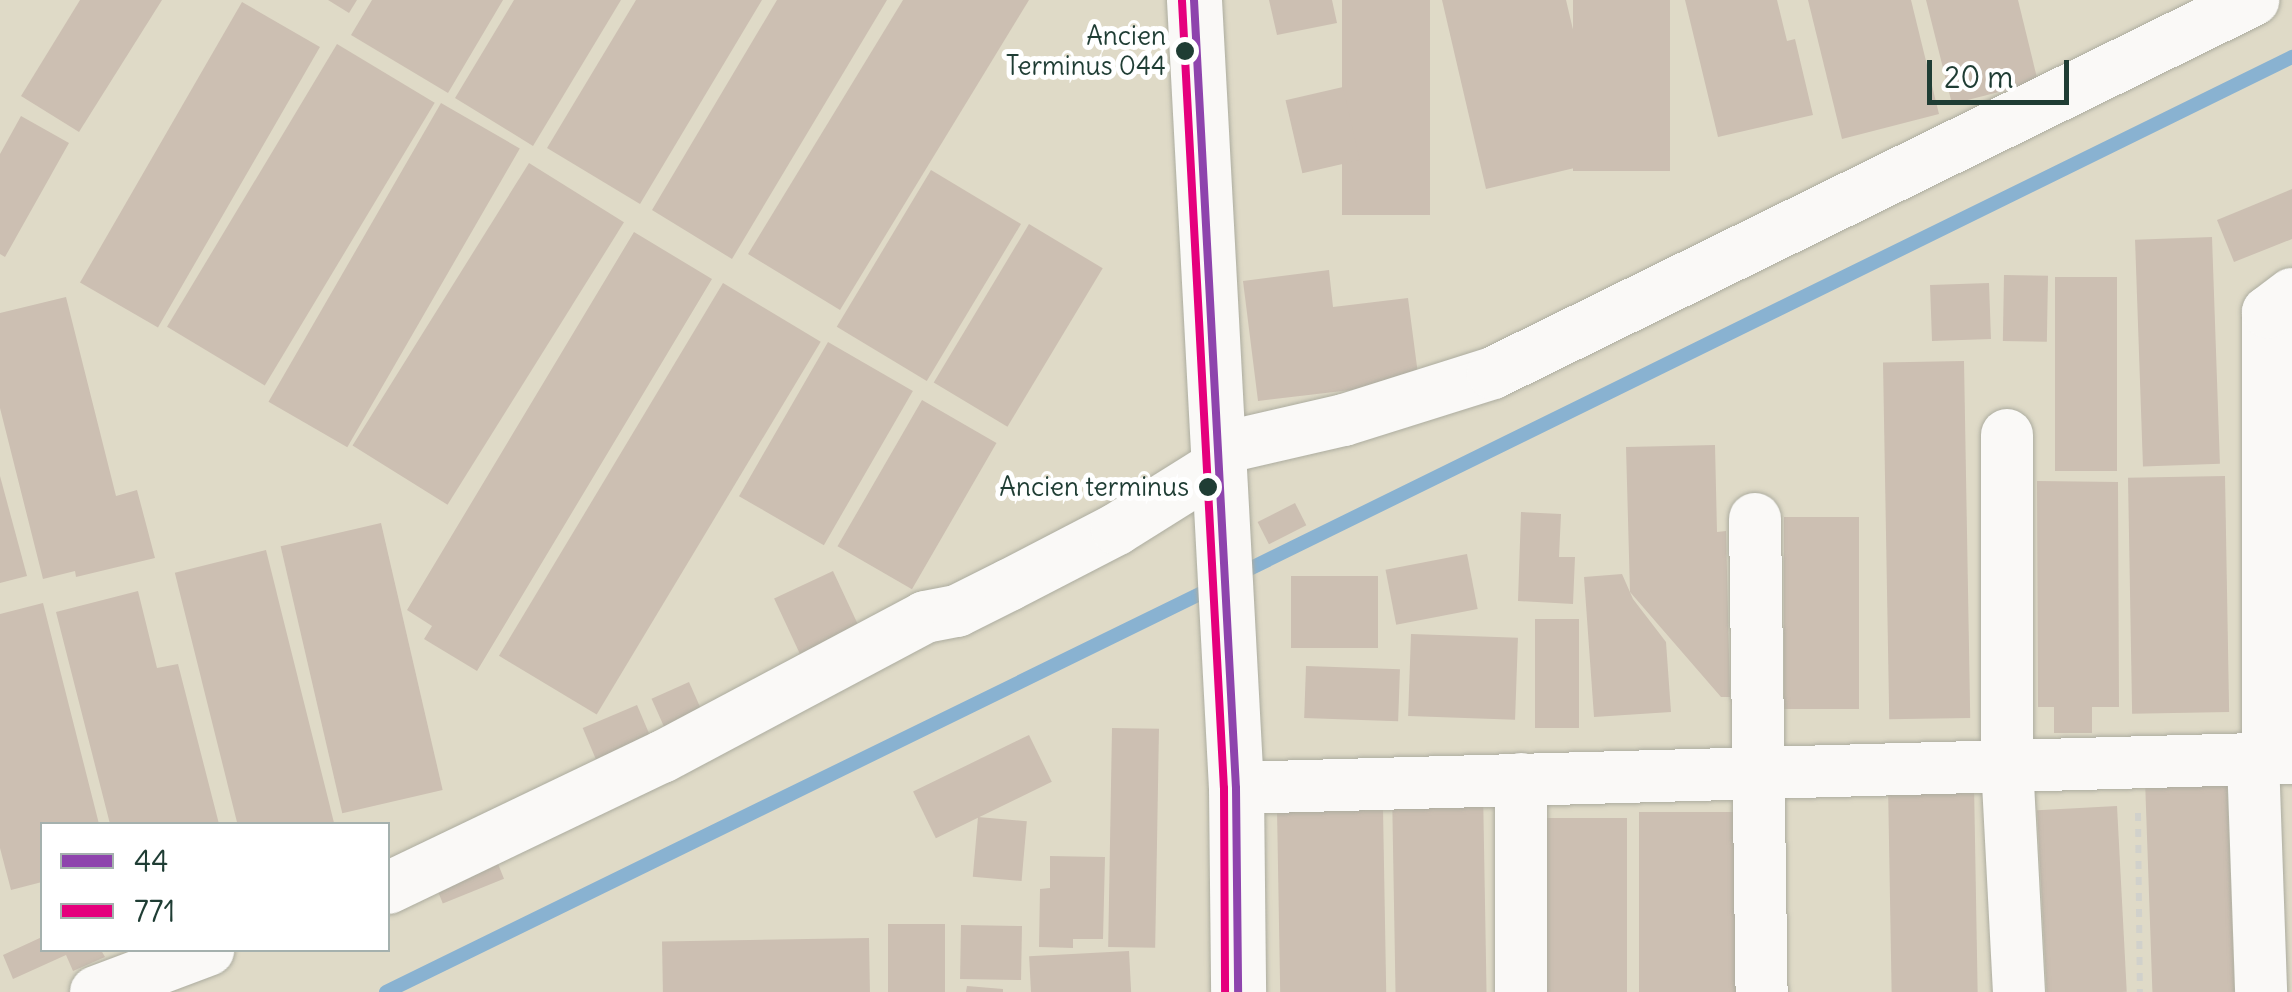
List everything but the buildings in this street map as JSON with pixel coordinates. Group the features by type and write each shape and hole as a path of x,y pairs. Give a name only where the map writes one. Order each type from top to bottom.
{"street":[{"path":"1194,0 1236,788 1238,992"},
{"path":"390,887 662,757 925,617 956,611 1009,585 1117,528 1219,464 1493,372 2253,0"},
{"path":"2261,992 2271,758 2268,312 2292,294"},
{"path":"2006,435 2007,764 2019,992"},
{"path":"1755,520 1762,992"},
{"path":"1236,788 2271,758"},
{"path":"1521,779 1521,992"},
{"path":"96,992 203,952"}],"path":[{"path":"2137,760 2140,992"}],"waterway":[{"path":"1235,576 2292,57"},
{"path":"386,992 1212,588"}],"transit line":[{"name":"44","path":"1194,0 1236,788 1238,992"},
{"name":"771","path":"1182,1 1224,788 1225,992"}],"place":[{"name":"Ancien Terminus 044","path":"1185,51"},
{"name":"Ancien terminus","path":"1208,487"}]}
